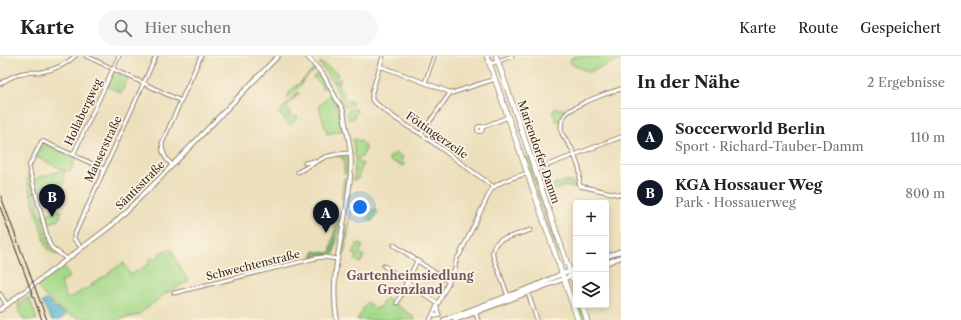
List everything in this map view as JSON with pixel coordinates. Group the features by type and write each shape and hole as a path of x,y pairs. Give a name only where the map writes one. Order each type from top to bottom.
{"main road":[{"name":"Mariendorfer Damm","path":"487,56 578,320"},
{"name":"Mariendorfer Damm","path":"497,58 564,253 573,274"},
{"path":"609,256 621,251"},
{"path":"556,256 564,253"},
{"path":"609,262 621,257"},
{"path":"444,320 563,274 573,274"},
{"path":"455,320 529,295 573,274"},
{"path":"583,308 587,320"}],"street":[{"path":"0,84 13,76 55,68 66,63 75,56"},
{"path":"86,56 180,101"},
{"name":"Hollabergweg","path":"73,155 119,56"},
{"name":"Mauserstraße","path":"82,248 74,239 74,236 156,56"},
{"path":"172,165 163,155 162,143 201,56"},
{"name":"Säntisstraße","path":"0,310 112,225 278,56"},
{"path":"307,56 324,76 340,104 343,110 348,134 351,170 337,259 334,293 337,320"},
{"path":"383,56 380,66 450,93 495,79"},
{"path":"425,83 434,56"},
{"path":"490,64 497,58 512,56"},
{"name":"Föttingerzeile","path":"380,66 371,98 373,101 494,187"},
{"path":"621,89 585,102 569,111 561,122 561,131 575,155 580,172 580,186 621,195"},
{"path":"421,134 450,93"},
{"path":"483,127 508,117"},
{"path":"535,170 621,137"},
{"path":"67,259 52,248 49,243 29,166 42,141 104,169"},
{"path":"298,172 329,155 350,153"},
{"path":"305,163 318,160"},
{"path":"430,320 455,269 458,256 489,193 494,187 502,182 528,173"},
{"path":"508,296 493,256 492,249 500,240 531,230"},
{"path":"394,245 449,282"},
{"name":"Schwechtenstraße","path":"174,293 316,258 324,257 337,259"},
{"path":"397,303 418,261"},
{"path":"384,266 438,306"},
{"path":"0,294 7,305"},
{"path":"529,295 537,320"},
{"path":"475,312 478,320"}],"green space":[{"path":"574,56 621,56 621,59 589,72 569,63"},
{"path":"320,62 338,74 334,84 319,63"},
{"path":"314,69 315,71 301,83 302,84 288,98 288,94"},
{"path":"116,72 128,78 121,93 107,86"},
{"path":"318,74 326,87 324,89 321,88 322,86 313,77"},
{"path":"339,79 341,79 338,85 345,98 348,101 351,100 353,104 345,108 334,85"},
{"path":"298,92 299,93 286,107 291,112 289,114 294,118 297,116 298,118 290,125 278,113"},
{"path":"330,94 338,110 343,130 327,134 319,106"},
{"path":"355,108 357,111 353,119 349,120 347,113 348,110"},
{"path":"555,109 565,109 559,121 556,122 553,112"},
{"path":"353,139 361,141 366,149 360,158 355,157"},
{"path":"42,144 76,158 70,172 65,170 63,186 37,193 33,179 64,170 36,157"},
{"path":"395,153 403,157 401,160 404,164 403,166 389,160 391,155 394,156"},
{"path":"336,156 347,156 347,174 344,174 344,159"},
{"path":"529,157 539,186 534,187 524,159"},
{"path":"355,159 359,160 358,162 363,164 359,178 354,181"},
{"path":"29,174 49,243 53,251 58,254 56,255 46,246 27,180"},
{"path":"344,178 346,178 344,199 341,199"},
{"path":"565,181 576,184 575,188 565,186 547,193 545,188"},
{"path":"541,189 562,251 561,252 558,254 536,192 537,190","holes":["540,191 559,247 558,248 561,249 561,252 558,252 538,192"]},
{"path":"351,208 354,211 352,211 344,255 342,255"},
{"path":"373,209 378,212 372,222 368,219"},
{"path":"62,210 59,220 46,224 43,215"},
{"path":"337,217 341,218 334,254 332,256 322,255 312,257 314,251 330,253"},
{"path":"358,243 363,246 359,253 364,256 360,263 355,260 357,256 353,254"},
{"path":"171,249 179,266 189,281 166,293 138,315 117,320 94,320 75,316 68,314 55,306 37,287 63,266 68,273 68,278 65,281 60,281 67,299 93,285 92,283 108,275 109,272 124,263 130,275 149,264 150,258 158,260 160,252"},
{"path":"29,297 37,320 23,320 18,305"},
{"path":"386,298 414,317 416,320 357,320 367,302 375,309 380,307"},
{"path":"576,308 581,308 586,320 580,320"}],"water":[{"path":"45,300 66,315 60,320 52,320 42,303"}],"tram line":[{"path":"0,207 42,320"}],"railway":[{"path":"0,194 47,320"}],"place":[{"name":"KGA Hossauer Weg","path":"52,217"},
{"name":"Soccerworld Berlin","path":"326,233"}],"district":[{"name":"Gartenheimsiedlung Grenzland","path":"410,282"}]}
